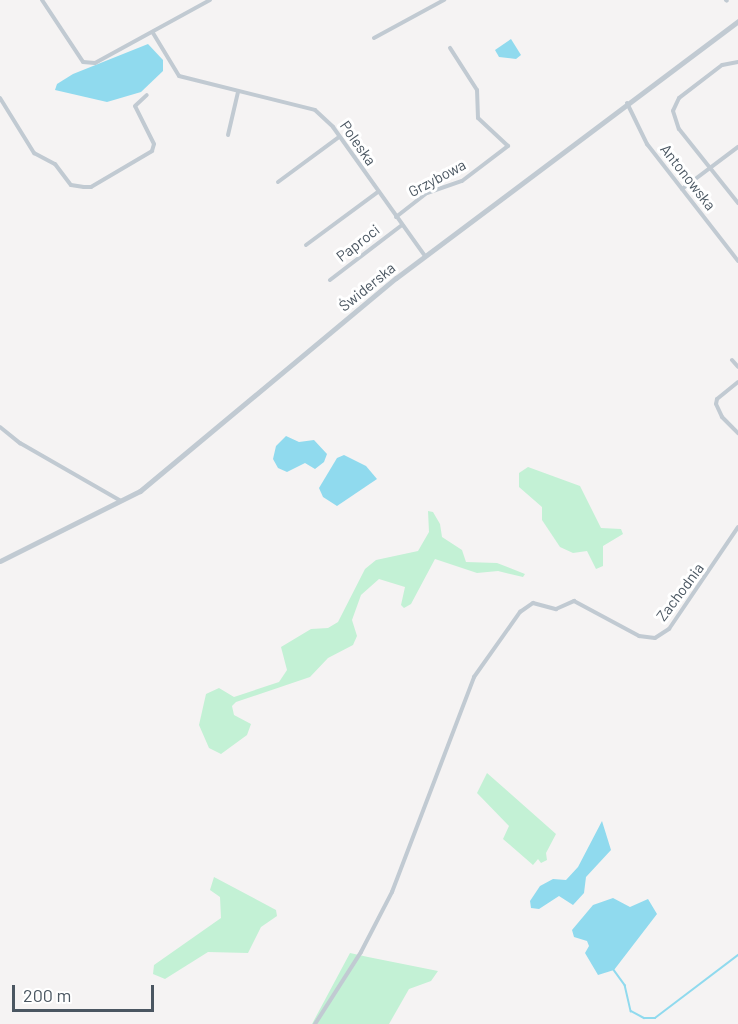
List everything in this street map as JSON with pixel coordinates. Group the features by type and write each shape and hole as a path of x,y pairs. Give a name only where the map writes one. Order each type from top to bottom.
{"street":[{"path":"42,0 83,62 95,63 210,0"},
{"path":"374,38 444,0"},
{"name":"Świderska","path":"3,560 121,501 163,474 426,256 738,21"},
{"name":"Poleska","path":"153,33 179,76 315,110 339,137 426,256"},
{"name":"Grzybowa","path":"396,217 427,194 462,181 508,146 478,118 477,90 450,48"},
{"path":"738,62 722,66 682,96 674,107 676,124 738,203"},
{"path":"228,135 238,92"},
{"path":"0,98 34,153 55,164 71,185 91,187 152,151 154,144 135,106 147,95"},
{"name":"Antonowska","path":"627,103 641,135 738,261"},
{"path":"278,182 339,137"},
{"path":"682,189 738,147"},
{"path":"306,245 378,192"},
{"name":"Paproci","path":"330,280 402,225"},
{"path":"732,360 738,367"},
{"path":"738,382 717,399 722,417 738,433"},
{"path":"0,428 20,443 121,501"},
{"name":"Zachodnia","path":"315,1024 361,952 392,891 466,697 485,656 520,612 533,603 556,609 577,602 639,636 660,636 702,583 738,527"}],"green space":[{"path":"528,467 580,486 601,528 621,529 623,534 603,546 603,566 596,569 587,551 573,553 560,547 542,520 542,507 519,487 519,473"},
{"path":"428,511 433,512 440,524 442,537 462,550 466,562 497,563 525,574 523,577 498,571 477,573 435,559 411,604 404,608 401,605 405,587 379,579 361,595 352,620 357,636 353,645 328,658 310,677 236,702 232,706 234,715 251,724 247,735 221,754 209,748 199,725 206,694 219,688 234,697 279,682 287,670 281,647 311,629 328,628 338,622 365,569 376,560 418,551 429,532"},
{"path":"487,773 556,834 546,853 547,860 541,863 538,859 533,865 503,839 509,826 477,793"},
{"path":"214,877 276,910 277,916 261,927 248,953 208,952 165,979 153,974 154,965 221,918 220,897 210,890"},
{"path":"350,953 438,971 431,981 409,989 389,1024 312,1024"}],"water":[{"path":"511,39 521,55 516,59 499,57 495,50"},
{"path":"148,44 163,60 163,71 141,92 107,102 55,90 57,84 73,74"},
{"path":"286,436 299,442 314,440 327,454 324,462 315,469 305,463 287,472 278,468 273,459 276,446"},
{"path":"344,455 366,466 377,479 337,506 323,497 319,488 337,458"},
{"path":"602,821 611,850 586,877 584,893 573,905 559,896 539,909 531,908 530,901 540,886 553,879 566,880 578,867"},
{"path":"613,898 630,907 648,899 657,914 614,970 598,975 585,953 589,946 587,941 574,937 572,930 593,905"}],"waterway":[{"path":"614,970 625,985 631,1011 644,1018 655,1018 738,955"}]}
